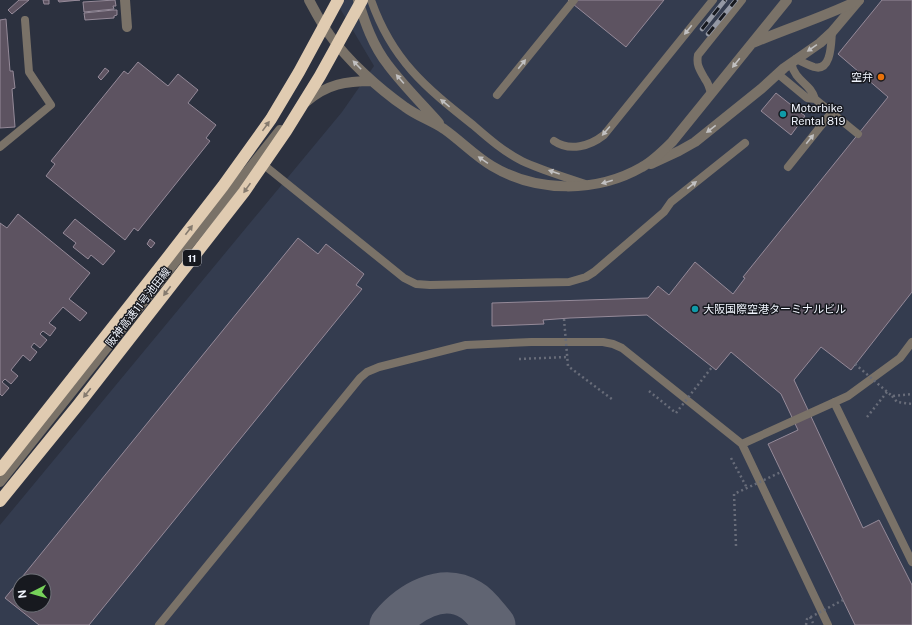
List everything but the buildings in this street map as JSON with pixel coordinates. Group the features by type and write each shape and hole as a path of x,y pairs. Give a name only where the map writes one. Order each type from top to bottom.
{"highway":[{"name":"阪神高速11号池田線","path":"0,470 168,257 266,125 299,72 338,0"},
{"name":"阪神高速11号池田線","path":"0,500 78,405 244,192 286,131 320,76 362,0"}],"street":[{"path":"125,0 127,27"},
{"path":"309,0 329,34 337,44 372,81 405,108 444,130 478,157 507,174 524,180 558,186 590,186 608,182 625,176 695,142 794,61 820,43 832,32 859,0"},
{"path":"0,482 296,111 337,44 358,0"},
{"path":"358,0 365,22 374,42 387,64 444,130"},
{"path":"643,167 672,142 787,0"},
{"path":"752,43 829,14 859,0"},
{"path":"296,111 316,94 334,85 352,81 372,81"}],"lane":[{"path":"371,0 381,26 396,51 413,73 436,96 497,145 521,161 590,186"},
{"path":"497,95 574,0"},
{"path":"554,141 563,146 576,147 592,143 604,135 713,0"},
{"path":"711,94 708,83 698,68 698,55 742,0"},
{"path":"0,147 51,105 29,72 25,20"},
{"path":"832,32 830,54 826,63 819,68 794,61 797,76 812,91 815,98 858,134"},
{"path":"778,74 807,98 815,98"},
{"path":"788,166 832,112"},
{"path":"257,160 404,278 416,284 569,282 586,277 604,264 664,212 671,202 746,143"},
{"path":"159,625 360,378 367,372 379,367 466,345 567,342 604,342 622,348 742,444 828,625"},
{"path":"742,444 848,396 900,358 912,342"},
{"path":"834,402 912,562"}],"path":[{"path":"564,319 568,366 613,400"},
{"path":"519,359 567,357"},
{"path":"855,364 897,402 912,404"},
{"path":"650,391 676,413 712,366"},
{"path":"867,417 887,392"},
{"path":"892,396 912,394"},
{"path":"731,458 746,488"},
{"path":"736,546 734,494 781,472"},
{"path":"806,625 807,619 843,600"}],"shaded area":[{"path":"335,0 912,0 912,625 0,625 0,525 342,112 374,66"}],"taxiway":[{"path":"390,625 416,602 427,597 449,593 460,595 474,602 495,625"}],"railway":[{"path":"702,29 725,0"},
{"path":"708,34 736,0"}],"place":[{"name":"空弁","path":"881,77"},
{"name":"Motorbike Rental 819","path":"783,114"},
{"name":"大阪国際空港ターミナルビル","path":"695,309"}]}
